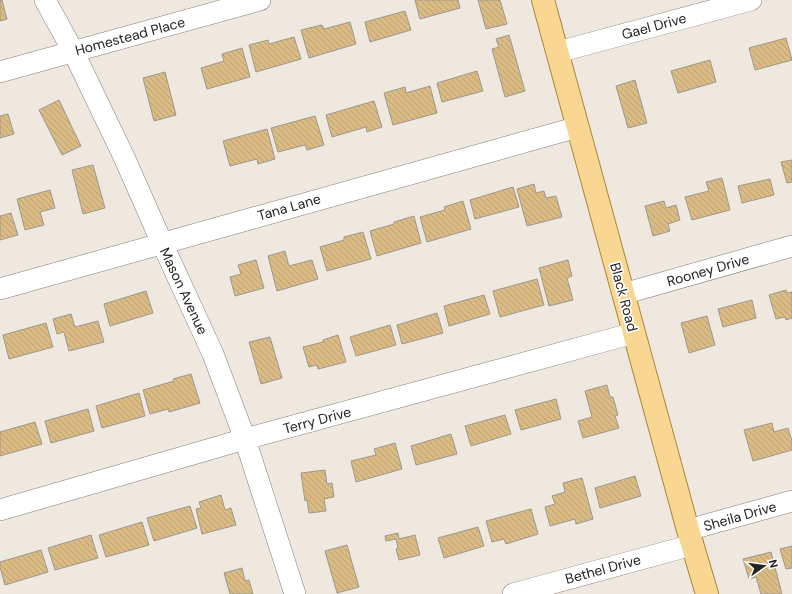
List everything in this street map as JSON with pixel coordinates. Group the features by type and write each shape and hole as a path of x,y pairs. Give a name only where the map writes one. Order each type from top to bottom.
{"main road":[{"name":"Black Road","path":"544,0 706,594"}],"street":[{"name":"Mason Avenue","path":"45,0 73,51 124,157 213,354 245,439 295,594"},
{"name":"Homestead Place","path":"0,72 260,0"},
{"name":"Gael Drive","path":"558,52 700,7 751,0"},
{"name":"Tana Lane","path":"0,289 578,127"},
{"name":"Rooney Drive","path":"623,294 792,246"},
{"name":"Terry Drive","path":"0,510 245,439 634,333"},
{"name":"Sheila Drive","path":"690,538 792,501"},
{"name":"Bethel Drive","path":"522,593 690,538"}],"building":[{"path":"0,0 2,0 7,19 0,21"},
{"path":"415,0 458,0 460,8 420,19"},
{"path":"478,0 500,0 507,24 486,29"},
{"path":"405,11 411,30 370,42 365,22"},
{"path":"350,22 356,44 309,58 301,30 322,25 324,29"},
{"path":"509,35 525,91 505,97 492,49 499,47 496,39"},
{"path":"294,37 301,59 256,72 249,45 268,40 269,44"},
{"path":"786,38 792,60 755,70 749,48"},
{"path":"242,48 250,77 207,89 201,68 224,61 222,54"},
{"path":"710,60 716,82 678,93 671,71"},
{"path":"477,71 483,91 442,102 437,83"},
{"path":"165,72 176,115 154,121 143,78"},
{"path":"635,80 647,123 628,128 616,86"},
{"path":"430,86 437,113 393,125 384,93 405,87 406,93"},
{"path":"59,100 81,146 62,155 39,110"},
{"path":"374,101 382,127 367,132 366,127 332,137 326,115"},
{"path":"8,114 14,134 0,138 0,116"},
{"path":"315,116 324,145 307,150 305,145 278,152 271,128"},
{"path":"267,129 275,159 258,164 257,159 230,166 223,141"},
{"path":"792,160 792,182 787,183 781,162"},
{"path":"93,165 105,208 83,214 72,170"},
{"path":"722,178 730,210 692,220 685,197 709,191 706,182"},
{"path":"770,179 774,195 742,203 738,186"},
{"path":"534,184 536,193 544,191 546,198 556,196 562,217 527,226 517,189"},
{"path":"513,187 519,207 475,219 470,200"},
{"path":"50,190 55,208 40,212 44,225 25,230 17,199"},
{"path":"463,201 471,229 427,242 420,217 445,210 444,207"},
{"path":"664,201 666,208 676,205 680,220 668,224 670,231 653,236 645,206"},
{"path":"11,213 18,235 0,240 0,216"},
{"path":"414,216 421,243 377,256 370,231"},
{"path":"363,232 371,259 327,271 320,247 344,240 344,237"},
{"path":"285,251 289,266 312,260 318,279 277,291 268,256"},
{"path":"256,260 264,288 235,296 230,277 241,274 238,265"},
{"path":"568,260 572,276 567,278 573,300 549,306 539,268"},
{"path":"537,279 544,305 500,317 493,291"},
{"path":"786,290 787,293 792,292 792,318 786,320 785,317 776,319 769,295"},
{"path":"146,291 153,313 110,326 104,304"},
{"path":"484,295 490,314 449,326 444,306"},
{"path":"752,300 756,318 723,327 718,309"},
{"path":"437,313 443,333 402,344 397,325"},
{"path":"71,314 75,327 98,321 104,342 69,351 64,332 57,334 53,319"},
{"path":"707,316 715,345 689,353 681,323"},
{"path":"46,323 53,347 9,359 3,335"},
{"path":"390,325 396,345 356,356 350,337"},
{"path":"338,335 346,362 318,369 317,365 309,367 303,347 323,342 323,340"},
{"path":"270,337 282,378 261,384 249,342"},
{"path":"191,374 200,403 169,412 168,409 150,414 143,390 174,381 173,379"},
{"path":"607,385 610,397 613,397 618,415 615,416 619,428 583,438 578,421 592,417 585,391"},
{"path":"139,393 145,416 102,428 96,406"},
{"path":"556,399 561,419 521,430 515,410"},
{"path":"88,409 94,431 51,443 45,421"},
{"path":"505,415 511,434 471,446 465,426"},
{"path":"35,422 42,444 0,456 0,432"},
{"path":"772,423 774,432 788,428 792,441 792,450 753,461 744,430"},
{"path":"451,434 457,454 416,465 411,446"},
{"path":"395,443 402,469 356,482 351,461 376,455 374,449"},
{"path":"325,470 327,484 332,483 334,497 324,499 326,511 309,513 307,500 305,501 301,473"},
{"path":"635,476 641,496 600,508 595,488"},
{"path":"582,478 593,519 576,524 575,519 550,526 545,507 555,504 552,496 565,492 563,483"},
{"path":"221,495 225,510 231,508 236,525 202,534 196,509 201,508 199,502"},
{"path":"190,506 197,528 154,541 147,518"},
{"path":"531,509 538,534 506,544 504,539 492,542 486,521"},
{"path":"142,522 149,545 106,557 99,535"},
{"path":"478,527 484,546 444,558 438,538"},
{"path":"398,533 399,539 415,535 420,555 399,560 396,549 398,548 396,539 386,541 385,536"},
{"path":"91,535 98,558 55,570 48,548"},
{"path":"347,545 359,587 337,593 325,551"},
{"path":"792,546 792,568 786,569 780,549"},
{"path":"41,550 48,572 5,585 0,562"},
{"path":"771,552 782,594 761,594 756,577 749,579 743,559"},
{"path":"242,568 245,581 249,580 253,594 230,594 224,573"}]}
